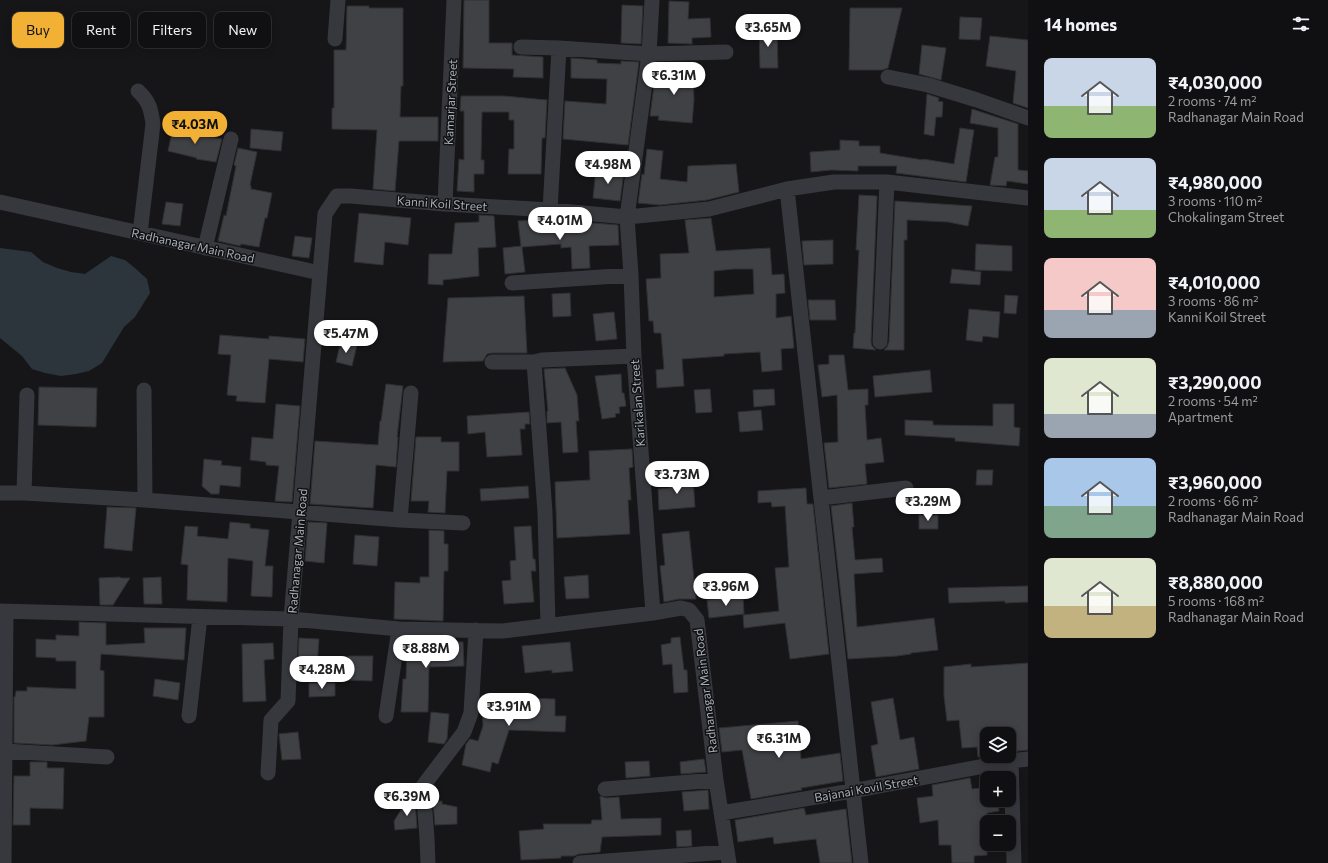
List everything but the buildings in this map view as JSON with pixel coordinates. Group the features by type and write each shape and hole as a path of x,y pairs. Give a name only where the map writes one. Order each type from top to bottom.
{"street":[{"path":"335,40 338,0"},
{"name":"Kamarjar Street","path":"445,204 454,0"},
{"name":"Karikalan Street","path":"652,0 649,54 627,217 634,356 654,613"},
{"path":"521,47 649,54 726,52"},
{"path":"550,210 559,48"},
{"path":"888,77 935,87 1028,118"},
{"path":"138,91 149,103 153,124 140,233"},
{"path":"205,248 231,139"},
{"name":"Kanni Koil Street","path":"320,273 325,214 337,196 550,210 627,217 709,209 787,189 834,182 887,182 1028,198"},
{"path":"880,342 887,182"},
{"path":"787,189 861,863"},
{"name":"Radhanagar Main Road","path":"0,202 320,273 292,619 399,629 503,631 654,613 681,608 688,610 697,620 716,780 728,857"},
{"path":"512,283 631,275"},
{"path":"492,362 534,362 542,360 634,356"},
{"path":"534,362 545,512 548,625"},
{"path":"144,390 145,500"},
{"path":"400,520 411,393"},
{"path":"24,493 27,395"},
{"path":"821,498 906,488"},
{"path":"0,493 145,500 400,520 463,523"},
{"path":"4,863 3,612 292,619 288,701 271,720 268,773"},
{"path":"189,716 200,616"},
{"path":"386,716 399,629"},
{"path":"428,863 423,786 464,732 471,713 476,630"},
{"path":"4,751 107,757"},
{"name":"Bajanai Kovil Street","path":"1016,760 1028,759"},
{"name":"Bajanai Kovil Street","path":"721,813 852,791 996,763"},
{"path":"1011,763 1014,863"},
{"path":"605,789 716,780"},
{"path":"580,863 728,857"}],"shaded area":[{"path":"0,248 31,252 43,262 57,268 85,274 111,256 125,260 147,279 150,293 135,317 124,327 102,363 89,371 76,374 61,376 45,373 32,369 22,356 0,338"}]}
